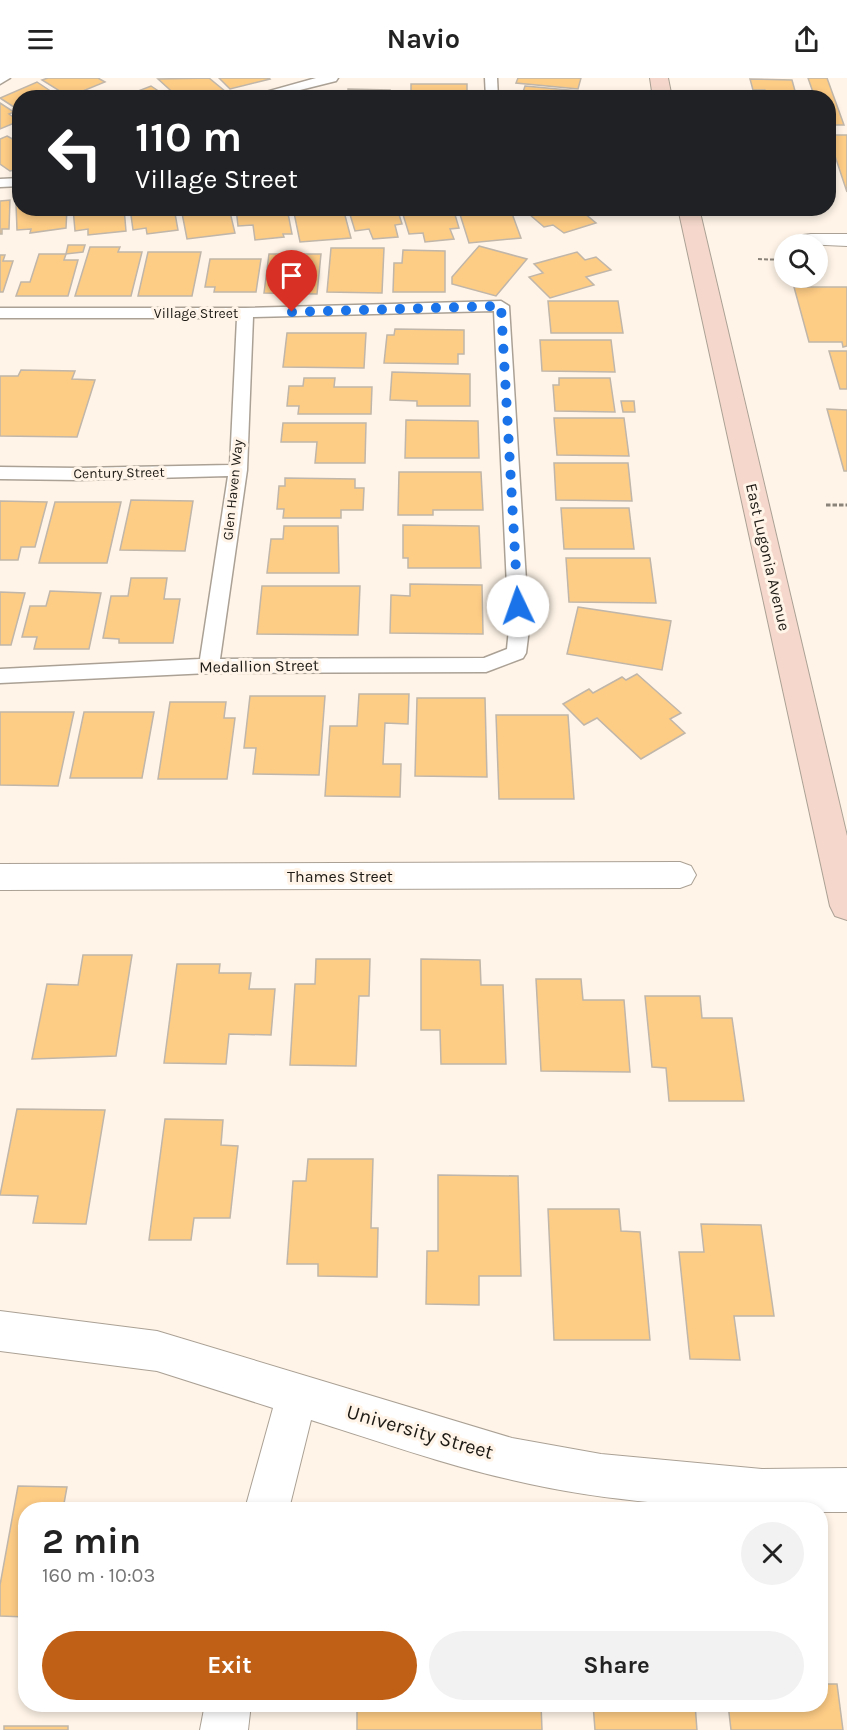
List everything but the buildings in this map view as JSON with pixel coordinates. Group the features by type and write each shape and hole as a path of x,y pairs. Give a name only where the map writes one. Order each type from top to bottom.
{"main road":[{"name":"East Lugonia Avenue","path":"690,216 847,906"}],"street":[{"path":"828,240 847,240"},
{"name":"Thames Street","path":"0,877 681,875"},
{"name":"University Street","path":"0,1331 157,1351 512,1459 601,1475 762,1491 847,1490"},
{"path":"269,1502 297,1395"},
{"path":"224,1730 227,1712"}],"lane":[{"path":"283,90 332,78"},
{"name":"Village Street","path":"0,313 245,313 501,306 519,629 516,653"},
{"name":"Glen Haven Way","path":"209,666 238,470 245,313"},
{"name":"Century Street","path":"0,473 78,474 238,470"},
{"name":"Medallion Street","path":"0,676 209,666 486,664 516,653"}],"path":[{"path":"758,259 774,260"},
{"path":"826,505 847,506"}],"route":[{"path":"292,312 501,306 518,606"}]}
